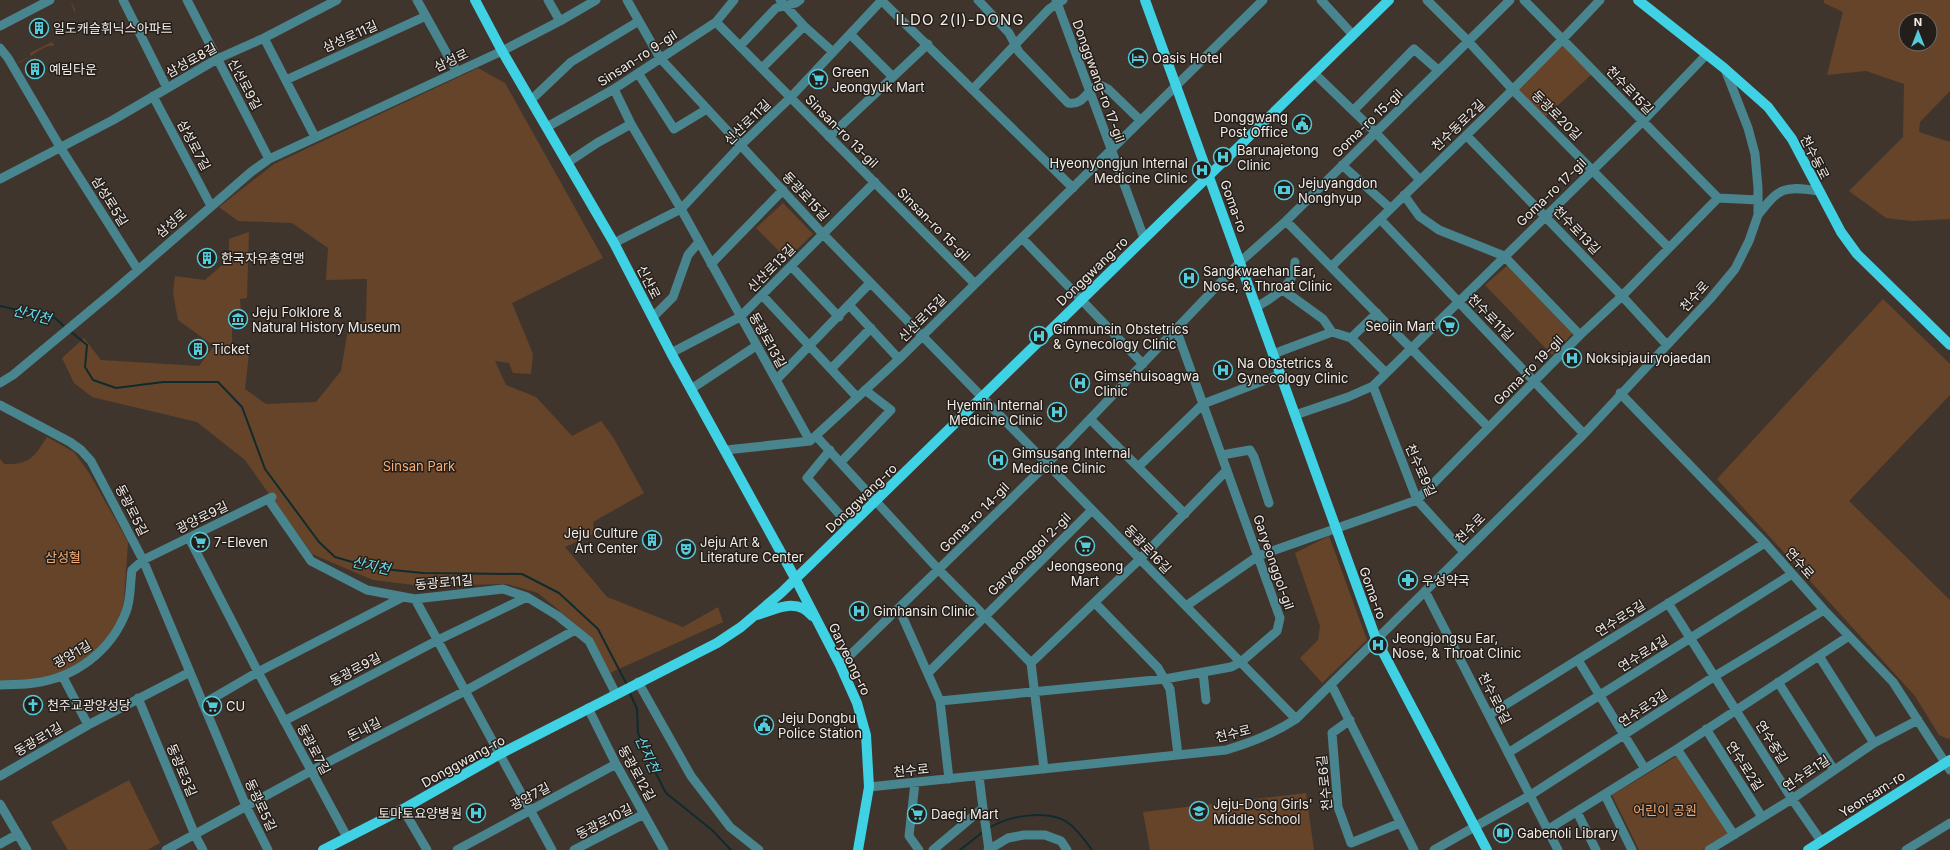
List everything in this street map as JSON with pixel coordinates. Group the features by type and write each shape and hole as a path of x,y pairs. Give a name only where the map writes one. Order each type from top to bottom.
{"main road":[{"name":"신산로","path":"475,0 502,51 614,243 671,353 726,450 795,578"},
{"name":"Goma-ro","path":"1145,0 1376,639 1487,850"},
{"name":"Donggwang-ro","path":"323,850 403,809 500,754 638,682 717,643 753,616 876,502 1144,238 1389,0"},
{"name":"천수동로","path":"1638,0 1707,54 1768,107 1792,139 1818,191 1841,232 1858,254 1950,345"},
{"name":"Garyeong-ro","path":"795,578 840,665 857,703 866,735 869,787 858,850"},
{"path":"753,616 787,606 798,606 807,609 818,623"},
{"name":"Yeonsam-ro","path":"1808,850 1948,764"}],"street":[{"path":"123,0 167,88"},
{"name":"신선로9길","path":"187,0 269,159"},
{"name":"삼성로8길","path":"60,147 113,120 217,59 264,38 337,0"},
{"path":"417,0 457,72"},
{"path":"548,0 560,21"},
{"name":"삼성로","path":"0,383 13,375 53,342 251,172 269,159 502,51 560,21 596,0"},
{"name":"동광로15길","path":"627,0 660,58 823,234 982,397"},
{"name":"Sinsan-ro 9-gil","path":"547,127 614,89 716,22 734,0"},
{"path":"740,46 776,8 783,3 796,3 800,0"},
{"path":"882,0 1073,188"},
{"name":"신산로11길","path":"614,243 681,209 740,145 790,98 882,0"},
{"path":"978,0 1009,33 1019,52 1068,103 1074,104 1078,102 1094,87 1100,85 1108,89 1140,120"},
{"name":"신산로15길","path":"813,438 899,359 1263,0"},
{"path":"1321,0 1353,35"},
{"name":"동광로20길","path":"1427,0 1468,41 1513,90 1669,248"},
{"name":"Goma-ro 15-gil","path":"1240,262 1286,221 1510,0"},
{"name":"천수로15길","path":"1524,0 1718,198"},
{"name":"천수동로2길","path":"1332,266 1390,208 1467,136 1563,40 1600,0"},
{"path":"0,26 47,1"},
{"path":"973,89 1049,9 1059,2"},
{"name":"Donggwang-ro 17-gil","path":"1059,2 1111,151 1144,238"},
{"path":"783,3 804,26 833,52"},
{"name":"삼성로11길","path":"286,80 426,16"},
{"path":"531,100 570,62 639,21"},
{"name":"Sinsan-ro 13-gil","path":"716,22 875,182"},
{"path":"762,68 804,26"},
{"path":"851,34 893,77"},
{"path":"264,38 315,137"},
{"path":"829,137 928,44"},
{"name":"삼성로5길","path":"0,48 8,58 60,147 138,270"},
{"path":"1353,111 1414,49 1438,70"},
{"name":"Goma-ro 17-gil","path":"1295,414 1348,397 1373,386 1643,121 1707,54"},
{"name":"천수로","path":"869,787 1226,750 1254,742 1276,732 1296,719 1584,434 1735,269 1749,241 1758,216 1758,200 1755,154 1748,128 1724,68"},
{"path":"638,73 674,129 707,109"},
{"path":"1314,73 1376,132 1420,180"},
{"name":"동광로13길","path":"614,89 631,124 681,209 776,380 813,438 830,450 876,502"},
{"name":"삼성로7길","path":"153,96 211,206"},
{"path":"567,163 597,143 631,124"},
{"name":"천수로13길","path":"1467,136 1622,296 1666,344"},
{"path":"0,179 60,147"},
{"path":"1342,165 1390,208"},
{"name":"신산로13길","path":"671,353 740,317 875,182"},
{"name":"Sinsan-ro 15-gil","path":"875,182 975,284"},
{"path":"1758,216 1772,197 1784,189 1800,188 1818,191"},
{"path":"711,264 782,190"},
{"path":"1404,195 1419,216 1439,230 1504,256 1580,335"},
{"path":"1718,198 1758,200"},
{"name":"Goma-ro 19-gil","path":"1186,606 1258,556 1417,500 1488,427 1580,335 1622,296 1718,198"},
{"name":"천수로11길","path":"1380,219 1584,434"},
{"path":"1286,221 1332,266 1488,427"},
{"path":"1022,238 1143,364"},
{"path":"653,317 673,297 688,255 699,242"},
{"name":"Goma-ro 14-gil","path":"840,665 1047,464 1240,262"},
{"path":"1256,307 1283,290 1294,271 1294,262"},
{"path":"791,266 839,317"},
{"path":"776,380 850,306 870,283"},
{"path":"1283,290 1322,319 1332,332 1351,338 1386,373"},
{"path":"762,295 810,347 832,368 857,397"},
{"path":"850,306 899,359"},
{"path":"1351,338 1377,313"},
{"path":"832,368 871,328"},
{"name":"Garyeonggol-gil","path":"940,701 1165,679 1231,667 1241,662 1277,631 1280,618 1176,329"},
{"path":"1273,354 1332,332"},
{"path":"691,389 756,346"},
{"path":"1138,467 1203,404 1281,374"},
{"name":"천수로9길","path":"1373,386 1417,500 1464,552"},
{"path":"841,462 891,410 865,390"},
{"name":"연수로","path":"1620,393 1765,543 1824,610 1893,682 1948,764"},
{"name":"동광로16길","path":"982,397 1296,719"},
{"name":"동광로5길","path":"0,405 70,442 82,450 91,461 143,560 246,806 268,850"},
{"path":"1090,419 1185,514"},
{"path":"726,450 813,438"},
{"path":"830,450 807,478 850,526"},
{"path":"1222,455 1250,450 1254,457 1269,503"},
{"path":"1031,663 1140,559 1227,470"},
{"name":"광양로9길","path":"143,560 270,498"},
{"name":"동광로11길","path":"270,498 311,561 367,590 416,599 503,589 528,597 558,616 589,641 616,694"},
{"path":"876,502 939,570 1031,663 1044,769"},
{"name":"Garyeonggol 2-gil","path":"928,673 1092,510"},
{"name":"동광로7길","path":"189,538 284,721 348,837"},
{"name":"연수로5길","path":"1489,715 1765,543"},
{"name":"광양1길","path":"0,685 34,683 63,677 96,657 108,645 127,612 132,570 143,560"},
{"name":"연수로4길","path":"1508,753 1792,574"},
{"name":"천수로8길","path":"1425,591 1529,796"},
{"path":"204,704 258,672 403,597"},
{"name":"동광로9길","path":"284,721 438,640 528,597"},
{"path":"416,599 552,850"},
{"path":"1095,603 1158,668 1165,679 1170,689 1178,755"},
{"name":"연수중길","path":"1668,603 1792,799 1821,841"},
{"path":"899,609 940,701 949,779"},
{"name":"연수로3길","path":"1434,850 1529,796 1715,676 1824,610"},
{"name":"돈내길","path":"166,850 311,771 465,691 575,630"},
{"path":"1547,830 1677,749 1849,636"},
{"path":"1819,656 1874,743"},
{"path":"1578,660 1645,769"},
{"path":"63,677 88,725 190,672"},
{"path":"1203,672 1206,700"},
{"path":"638,682 691,776 730,827 759,850"},
{"path":"1778,682 1834,770"},
{"path":"1331,684 1414,850"},
{"name":"동광로3길","path":"138,698 195,834 204,850"},
{"name":"동광로12길","path":"588,708 616,764 664,850"},
{"name":"천수로6길","path":"1350,720 1332,733 1338,808 1351,843 1400,823"},
{"name":"연수로1길","path":"1710,850 1792,799 1874,743 1918,720"},
{"name":"동광로1길","path":"0,776 88,725"},
{"name":"연수로2길","path":"1706,729 1762,817"},
{"path":"1677,749 1734,835"},
{"name":"광양7길","path":"456,850 616,764"},
{"path":"979,776 988,850 1008,838 1024,835 1045,835 1061,841 1067,850"},
{"path":"915,782 909,836 919,850"},
{"path":"1605,795 1632,850"},
{"path":"1529,796 1558,850"},
{"path":"0,804 27,850"},
{"path":"933,850 983,808"},
{"path":"403,809 427,850"},
{"path":"1577,812 1596,850"},
{"name":"동광로10길","path":"574,850 644,814"},
{"path":"1906,850 1950,823"},
{"path":"0,844 18,834"}],"green space":[{"path":"1824,0 1950,0 1950,91 1920,122 1919,132 1950,142 1950,219 1911,221 1886,218 1849,191 1903,137 1904,84 1866,71 1827,75 1843,12 1824,3"},
{"path":"52,42 54,46 45,47 31,56 30,53"},
{"path":"1563,43 1592,74 1544,118 1516,89"},
{"name":"Sinsan Park","path":"478,68 505,83 603,258 512,303 533,354 531,374 513,373 509,363 495,361 506,385 536,397 572,436 601,421 613,437 644,493 593,522 594,534 565,547 607,597 683,627 718,607 723,622 610,673 591,637 538,593 507,584 422,586 373,580 312,554 245,460 197,422 92,397 74,383 62,358 84,338 101,360 199,366 214,346 178,320 173,293 175,276 205,280 229,259 229,239 249,232 247,298 240,299 242,325 232,326 232,352 249,353 245,389 266,404 316,402 341,371 349,323 366,321 367,279 326,280 328,248 292,223 238,221 219,207 274,164"},
{"path":"783,203 813,234 787,259 756,228"},
{"path":"1508,265 1573,333 1552,355 1485,285"},
{"path":"1883,299 1950,364 1950,395 1849,501 1950,600 1950,738 1948,739 1939,735 1915,696 1717,479"},
{"name":"삼성혈","path":"47,437 74,452 89,473 128,542 123,614 101,648 82,663 58,676 32,681 0,682 0,459 4,464 13,464 26,461 35,455"},
{"path":"1329,536 1367,640 1322,683 1300,658 1318,640 1320,626 1295,553"},
{"name":"어린이 공원","path":"1677,756 1729,834 1702,850 1639,850 1612,795"},
{"path":"129,780 160,843 147,850 68,850 51,822"},
{"path":"1306,793 1314,850 1150,850 1143,812"}],"waterway":[{"name":"산지천","path":"0,306 55,318 66,328"},
{"name":"산지천","path":"70,331 87,345 85,367 93,380 116,388 163,382 218,382 242,407 265,469 319,542 335,557 373,568 423,573 522,574 559,593 598,629 627,685"},
{"name":"산지천","path":"629,691 637,709 638,733 649,760 666,793 712,830 731,850"},
{"name":"산지천","path":"989,828 1006,820 1017,817 1039,815 1059,818 1071,825 1081,835 1092,850"},
{"name":"산지천","path":"960,850 984,831"}],"place":[{"name":"일도캐슬휘닉스아파트","path":"39,28"},
{"name":"Oasis Hotel","path":"1138,58"},
{"name":"예림타운","path":"35,69"},
{"name":"Green Jeongyuk Mart","path":"818,79"},
{"name":"Donggwang Post Office","path":"1302,124"},
{"name":"Barunajetong Clinic","path":"1223,157"},
{"name":"Hyeonyongjun Internal Medicine Clinic","path":"1202,170"},
{"name":"Jejuyangdon Nonghyup","path":"1284,190"},
{"name":"한국자유총연맹","path":"207,258"},
{"name":"Sangkwaehan Ear, Nose, & Throat Clinic","path":"1189,278"},
{"name":"Jeju Folklore & Natural History Museum","path":"238,319"},
{"name":"Seojin Mart","path":"1449,326"},
{"name":"Gimmunsin Obstetrics & Gynecology Clinic","path":"1039,336"},
{"name":"Ticket","path":"198,349"},
{"name":"Noksipjauiryojaedan","path":"1572,358"},
{"name":"Na Obstetrics & Gynecology Clinic","path":"1223,370"},
{"name":"Gimsehuisoagwa Clinic","path":"1080,383"},
{"name":"Hyemin Internal Medicine Clinic","path":"1057,412"},
{"name":"Gimsusang Internal Medicine Clinic","path":"998,460"},
{"name":"Jeju Culture Art Center","path":"652,540"},
{"name":"7-Eleven","path":"200,542"},
{"name":"Jeongseong Mart","path":"1085,546"},
{"name":"Jeju Art & Literature Center","path":"686,549"},
{"name":"우성약국","path":"1408,580"},
{"name":"Gimhansin Clinic","path":"859,611"},
{"name":"Jeongjongsu Ear, Nose, & Throat Clinic","path":"1378,645"},
{"name":"천주교광양성당","path":"33,705"},
{"name":"CU","path":"212,706"},
{"name":"Jeju Dongbu Police Station","path":"764,725"},
{"name":"Jeju-Dong Girls' Middle School","path":"1199,811"},
{"name":"토마토요양병원","path":"476,813"},
{"name":"Daegi Mart","path":"917,814"},
{"name":"Gabenoli Library","path":"1503,833"}],"district":[{"name":"ILDO 2(I)-DONG","path":"960,19"}]}
